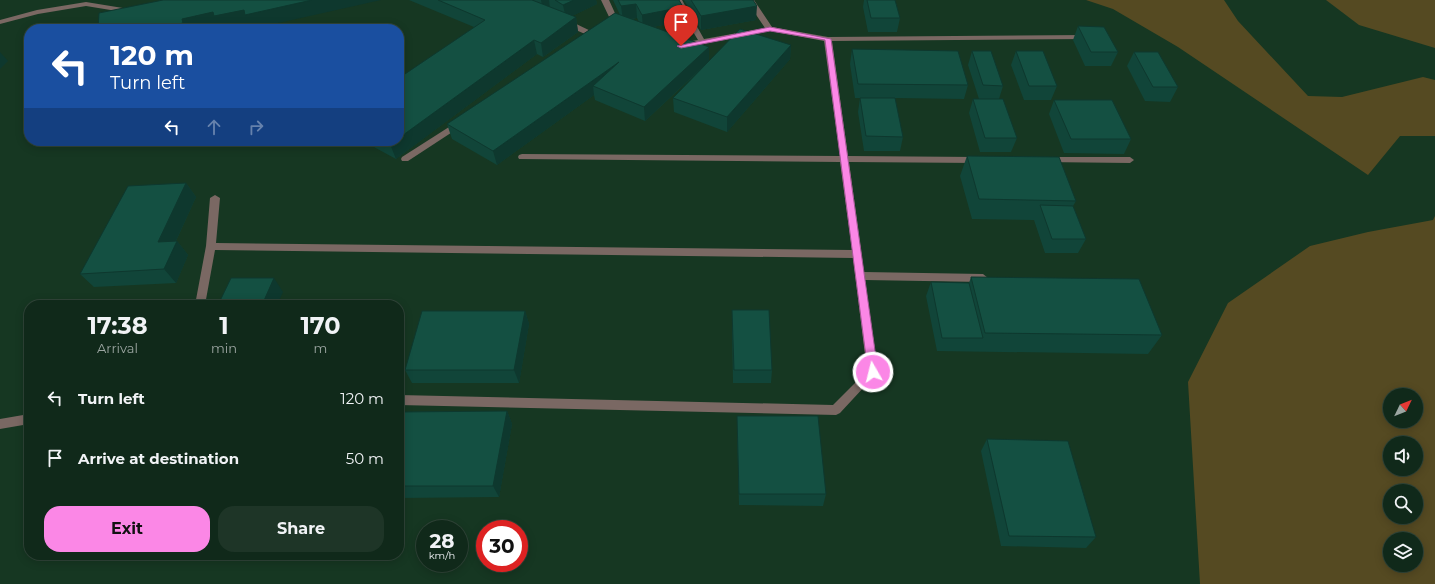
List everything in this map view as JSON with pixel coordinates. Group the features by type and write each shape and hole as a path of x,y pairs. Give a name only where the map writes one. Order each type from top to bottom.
{"street":[{"path":"559,20 592,37 619,23 605,0"},
{"path":"678,0 702,41"},
{"path":"750,0 770,29"},
{"path":"0,22 37,12 86,4 136,13"},
{"path":"674,43 681,46 770,29 828,39 1097,37"},
{"path":"404,400 836,410 873,372 828,39"},
{"path":"405,159 471,116"},
{"path":"522,157 987,160"},
{"path":"1035,160 1130,160"},
{"path":"201,300 211,246 215,198"},
{"path":"211,246 857,254"},
{"path":"860,276 995,278"},
{"path":"0,424 24,420"}],"shaded area":[{"path":"1086,0 1224,0 1238,21 1308,96 1342,97 1423,77 1435,80 1435,136 1400,136 1368,175 1178,47 1113,9"},
{"path":"1326,0 1435,0 1435,48 1359,25"},
{"path":"1435,216 1435,584 1200,584 1188,382 1228,303 1310,246 1368,232 1433,220"}],"building":[{"path":"163,0 312,0 245,15 244,10 214,16 213,12 182,19 183,23 178,24 98,24 99,13"},
{"path":"438,0 532,0 576,17 541,43 534,40 404,134 404,75 485,20"},
{"path":"555,0 574,0 563,5"},
{"path":"618,0 679,0 683,7 642,15 636,4 621,6"},
{"path":"691,0 753,0 757,6 701,16"},
{"path":"867,0 895,0 900,18 871,18"},
{"path":"615,13 709,47 644,107 593,86 619,62 493,151 447,124"},
{"path":"1078,26 1104,27 1118,52 1091,52"},
{"path":"740,29 791,45 727,117 673,98"},
{"path":"852,49 958,51 968,85 858,84"},
{"path":"972,51 991,51 1003,86 983,85"},
{"path":"1016,51 1043,51 1057,86 1029,86"},
{"path":"1134,52 1158,52 1178,87 1153,87"},
{"path":"860,98 895,98 903,137 866,136"},
{"path":"973,99 1003,99 1017,138 985,138"},
{"path":"1054,100 1112,100 1131,139 1071,139"},
{"path":"967,156 1059,157 1076,201 979,199"},
{"path":"186,183 158,242 177,241 164,269 80,274 128,186"},
{"path":"1040,205 1073,206 1086,239 1052,239"},
{"path":"971,277 1139,279 1162,335 985,333"},
{"path":"231,278 274,278 264,300 220,300"},
{"path":"931,282 969,283 983,338 942,338"},
{"path":"732,310 769,310 772,370 734,370"},
{"path":"422,311 525,311 514,370 405,370"},
{"path":"507,411 493,486 404,486 404,412"},
{"path":"737,416 818,416 826,494 739,494"},
{"path":"987,439 1068,441 1096,537 1009,536"}],"route":[{"path":"681,46 770,29 828,39 873,372"}]}
